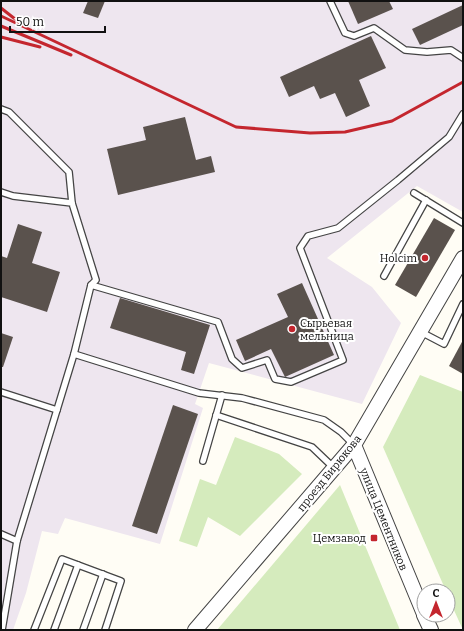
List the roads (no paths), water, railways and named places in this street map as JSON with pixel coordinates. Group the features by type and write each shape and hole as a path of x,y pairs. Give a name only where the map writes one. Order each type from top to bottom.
{"street":[{"name":"проезд Бирюкова","path":"196,630 354,445 462,261"},
{"name":"улица Цементников","path":"354,445 416,595"}],"lane":[{"path":"330,1 345,33 354,36 374,28 405,50 426,52 451,50 463,58"},
{"path":"1,109 9,112 69,172 72,203 96,280 91,285 74,354 17,541 2,630"},
{"path":"91,285 218,322 232,359 242,368 267,360 275,379 291,382 343,360 300,248 308,236 338,228 398,180 449,137 463,114"},
{"path":"1,192 13,196 72,203"},
{"path":"414,193 463,223"},
{"path":"384,276 426,200"},
{"path":"420,332 444,344 463,304"},
{"path":"74,354 199,393 242,398 324,420 341,432 354,445"},
{"path":"1,392 57,410"},
{"path":"203,461 222,395"},
{"path":"216,415 312,447 335,468"},
{"path":"1,534 17,541"},
{"path":"34,630 62,559 121,581 105,630"},
{"path":"54,630 78,565"},
{"path":"83,630 103,574"}],"railway":[{"path":"1,8 15,19"},
{"path":"1,16 236,127 310,133 345,132 392,121 463,82"},
{"path":"1,26 71,55"},
{"path":"1,37 40,47"}],"place":[{"name":"Holcim","path":"425,258"},
{"name":"Сырьевая мельница","path":"292,329"},
{"name":"Цемзавод","path":"374,538"}]}
